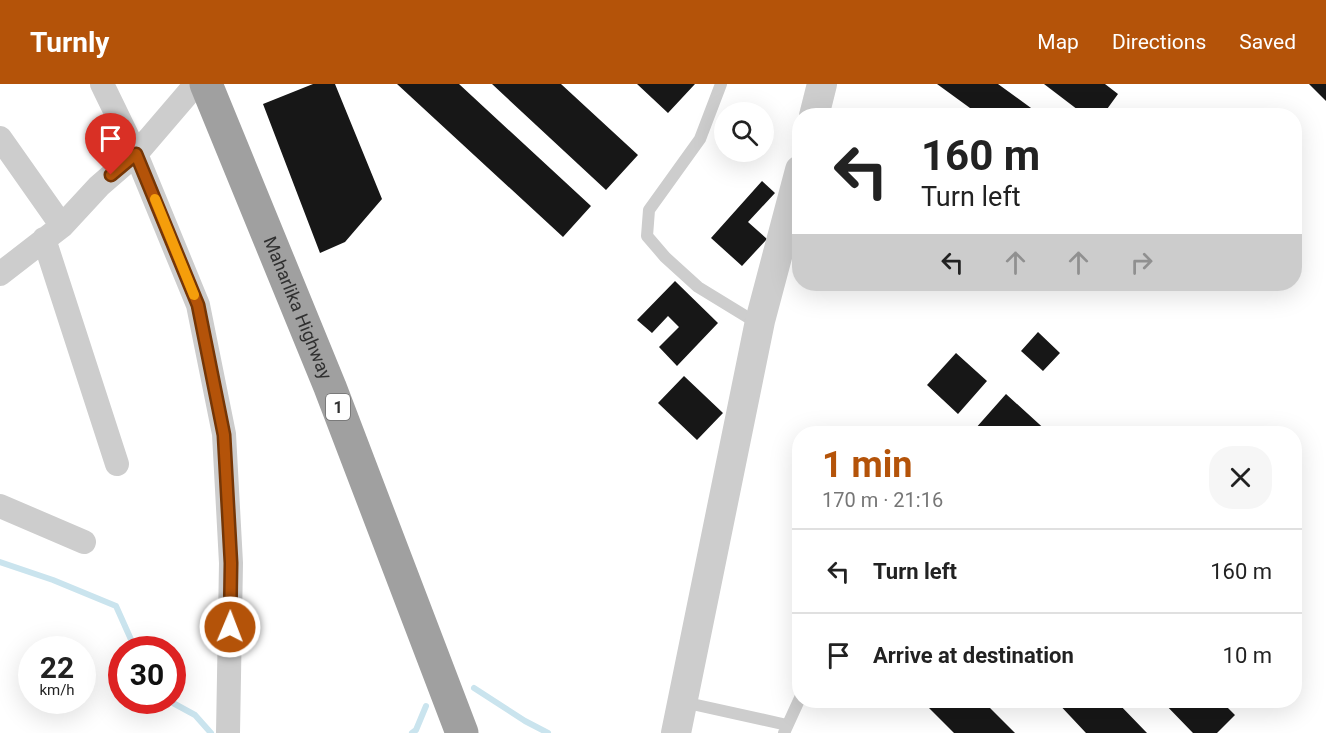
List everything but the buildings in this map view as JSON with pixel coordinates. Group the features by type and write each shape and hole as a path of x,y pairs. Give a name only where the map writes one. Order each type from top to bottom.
{"highway":[{"name":"Maharlika Highway","path":"206,84 330,387 462,733"}],"street":[{"path":"102,84 136,154 198,305 224,435 231,563 228,733"},
{"path":"0,274 53,232 99,186 136,154 196,84"},
{"path":"816,108 822,84"},
{"path":"0,138 53,232 117,464"},
{"path":"676,733 760,321 792,200"},
{"path":"0,506 84,542"}],"lane":[{"path":"721,84 700,140 649,210 647,236 665,257 698,286 752,320 760,321"},
{"path":"683,702 786,729 795,708"}],"waterway":[{"path":"0,562 53,580 116,606 129,636"},
{"path":"474,688 548,733"},
{"path":"412,733 416,730 426,706"},
{"path":"186,710 195,715 211,733"}],"slow traffic":[{"path":"155,199 194,295"}],"route":[{"path":"111,175 136,154 198,305 224,435 231,563 230,627"}]}
